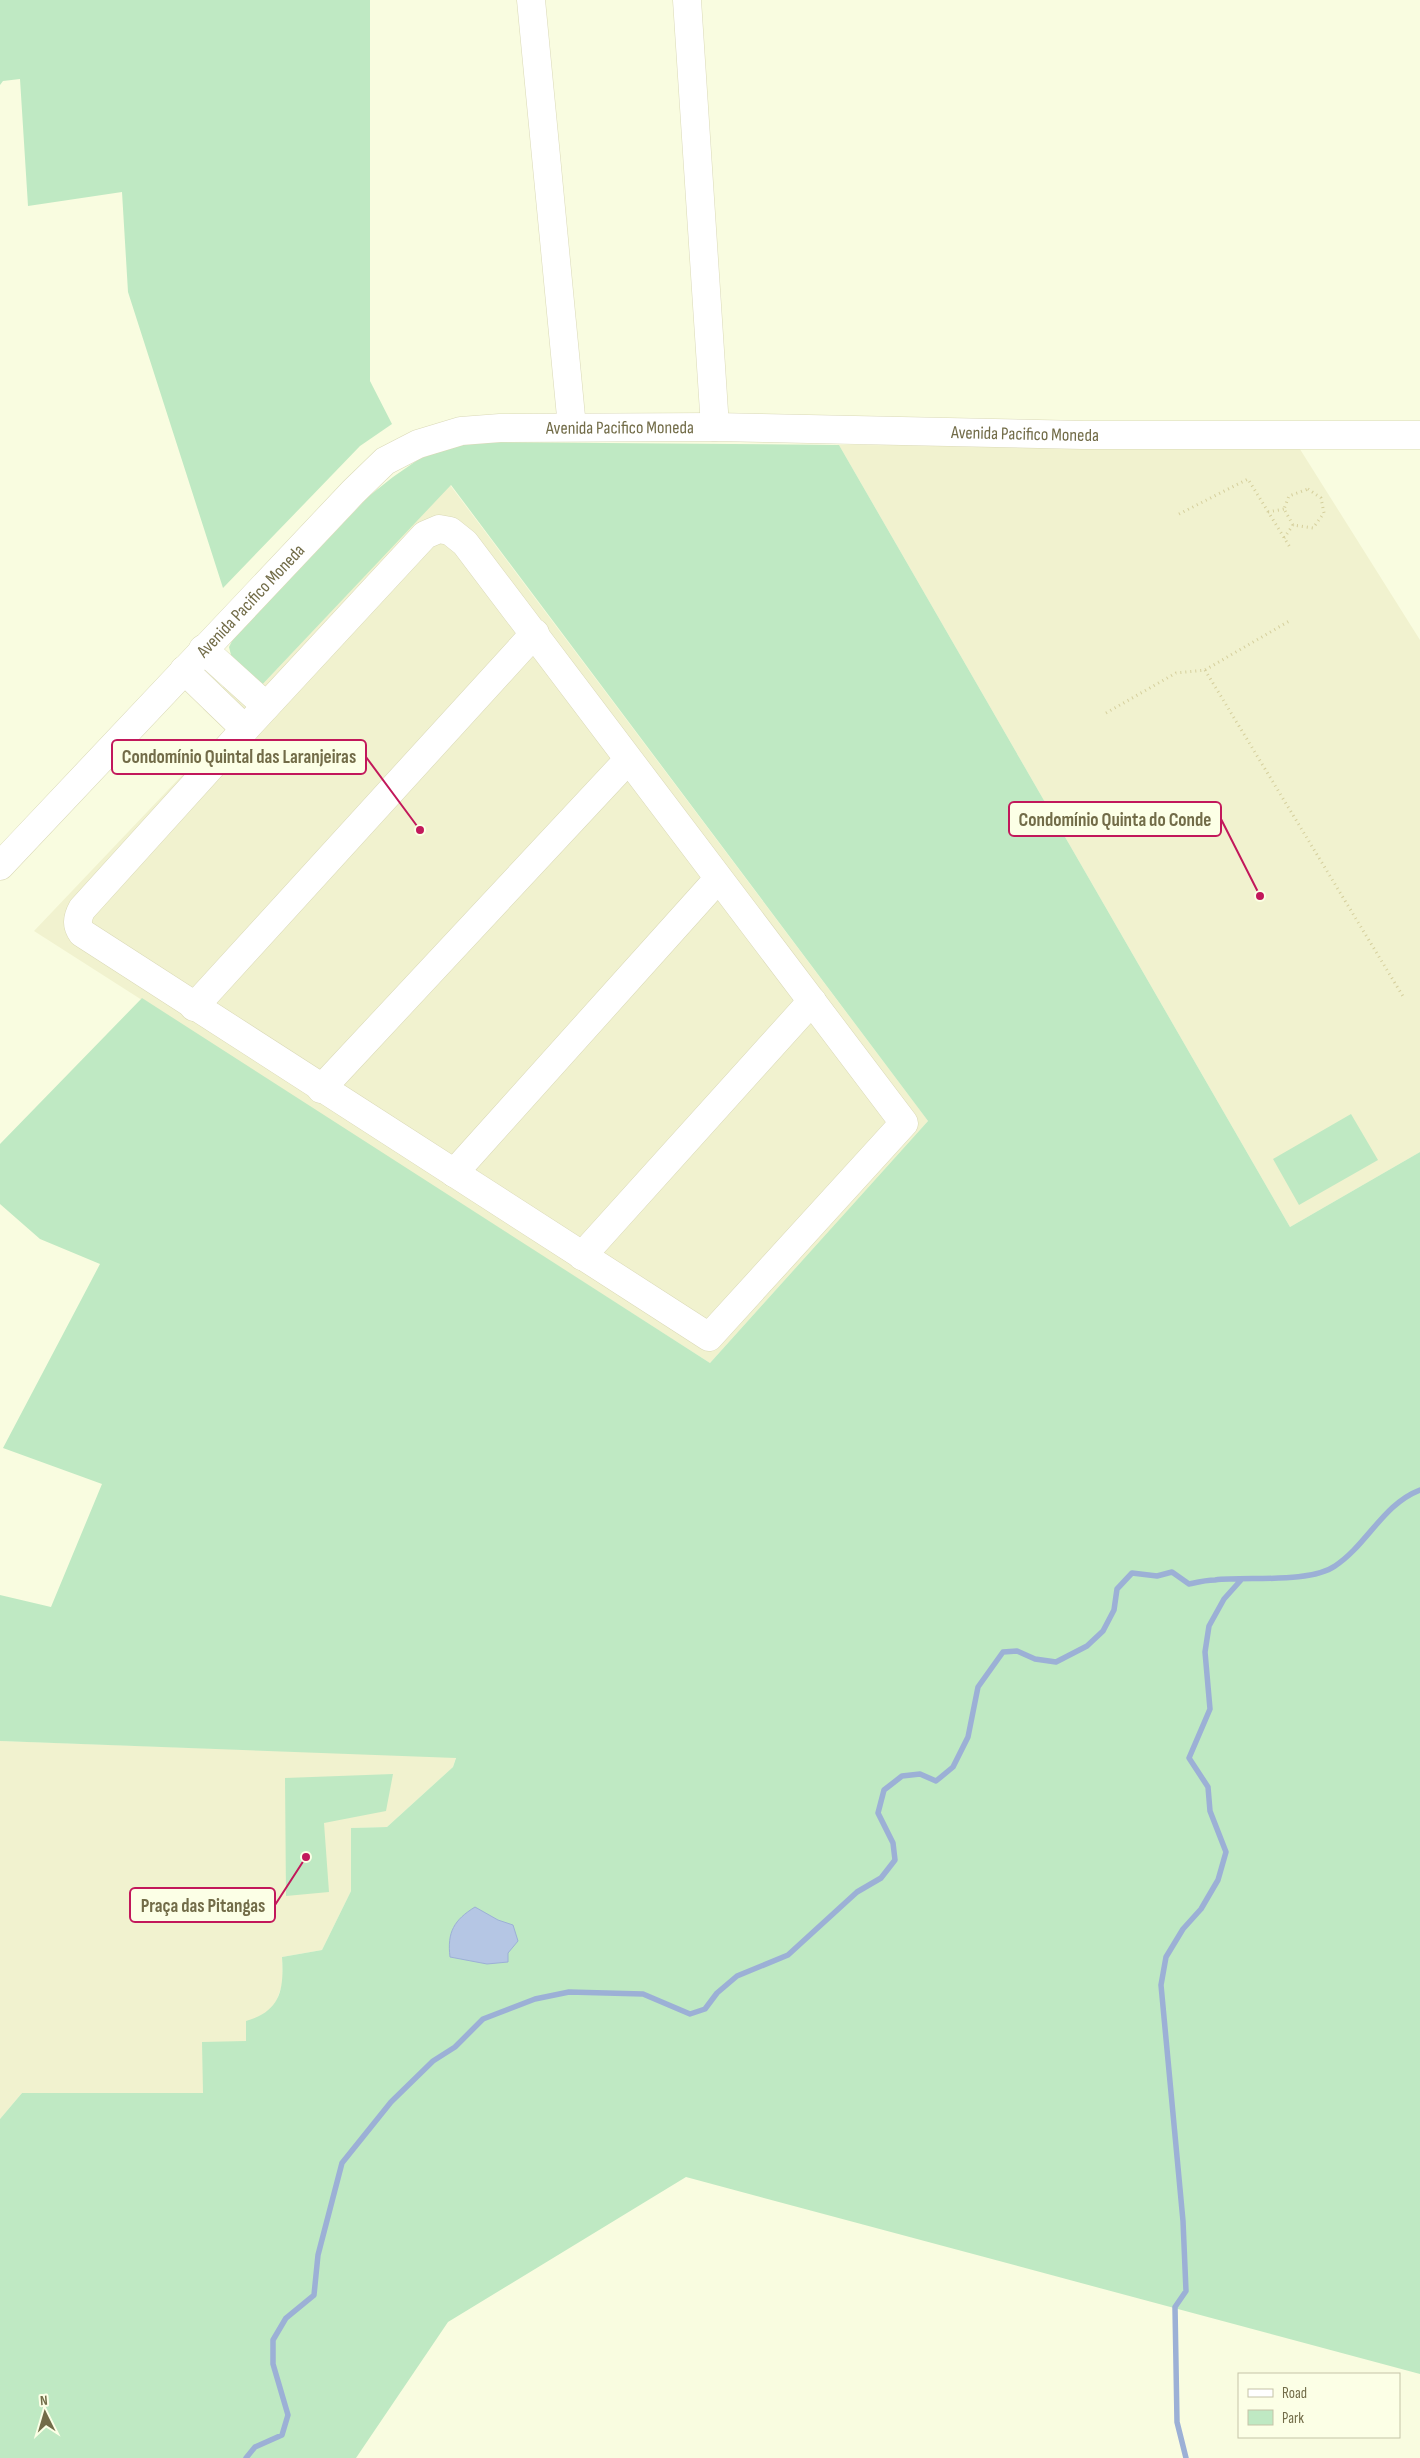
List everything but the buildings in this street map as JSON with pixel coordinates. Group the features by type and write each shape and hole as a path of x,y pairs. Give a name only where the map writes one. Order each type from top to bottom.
{"street":[{"path":"531,0 572,426"},
{"path":"687,0 715,427"},
{"name":"Avenida Pacifico Moneda","path":"0,866 353,492 385,461 418,444 461,432 500,428 572,426 715,427 1083,435 1420,435"},
{"path":"439,529 450,531 465,543 535,633 628,760 904,1123 709,1337 194,1007 82,933 79,928 78,916 245,729 425,535 439,529"},
{"path":"194,1007 535,633"},
{"path":"203,649 266,706"},
{"path":"184,670 245,729"},
{"path":"321,1089 628,760"},
{"path":"454,1173 718,879"},
{"path":"582,1256 812,1001"}],"path":[{"path":"1179,514 1248,479 1291,550"},
{"path":"1308,489 1321,498 1324,513 1313,528 1293,526 1284,509 1289,496 1308,489"},
{"path":"1268,512 1284,509"},
{"path":"1284,538 1293,526"},
{"path":"1106,713 1176,672 1205,670 1291,620"},
{"path":"1205,670 1404,998"}],"shaded area":[{"path":"839,445 1298,446 1420,640 1420,1152 1290,1227"},
{"path":"450,485 928,1121 710,1363 34,931 225,730 203,709 241,667 260,687"},
{"path":"0,1741 456,1757 453,1767 387,1827 351,1828 351,1891 322,1950 282,1957 283,1982 275,2005 261,2017 247,2042 203,2093 22,2093 0,2119"}],"green space":[{"path":"0,0 370,0 370,381 392,424 360,446 223,588 128,292 122,192 28,206 20,79 3,81 0,85"},
{"path":"485,442 839,445 1290,1227 1420,1152 1420,2374 686,2177 448,2322 356,2458 0,2458 0,2119 22,2093 203,2093 202,2042 246,2041 246,2021 258,2017 267,2011 278,1997 282,1979 282,1957 322,1950 351,1891 351,1828 387,1827 453,1767 456,1758 0,1741 0,1595 51,1607 102,1484 3,1448 100,1264 40,1239 0,1204 0,1144 142,998 710,1363 928,1121 451,485 259,688 231,655 229,647 233,639 369,496 419,459 452,446"},
{"path":"1351,1114 1378,1160 1299,1205 1273,1159"},
{"path":"393,1774 386,1811 324,1823 329,1892 286,1896 285,1778"}],"water":[{"path":"475,1907 498,1920 513,1925 518,1941 508,1953 508,1962 487,1964 450,1957 451,1934 457,1922"}],"waterway":[{"path":"246,2458 255,2447 282,2435 288,2415 273,2364 273,2340 286,2318 314,2295 318,2255 342,2163 391,2102 433,2061 455,2047 483,2019 535,1999 569,1992 643,1994 690,2014 705,2009 717,1993 737,1976 788,1955 857,1892 881,1878 895,1860 893,1843 878,1813 884,1790 902,1776 920,1774 936,1781 953,1767 968,1737 978,1687 1003,1652 1017,1651 1035,1659 1056,1662 1087,1646 1103,1631 1114,1610 1117,1589 1132,1573 1157,1576 1172,1572 1189,1584 1228,1579 1294,1577 1324,1572 1335,1566 1357,1547 1396,1505 1407,1496 1420,1490"},
{"path":"1186,2458 1177,2422 1175,2307 1186,2291 1183,2221 1161,1985 1166,1957 1183,1929 1201,1909 1218,1880 1226,1852 1210,1811 1208,1787 1189,1758 1210,1709 1205,1652 1209,1626 1224,1599 1241,1580"}],"place":[{"name":"Condomínio Quintal das Laranjeiras","path":"420,830"},
{"name":"Condomínio Quinta do Conde","path":"1260,896"},
{"name":"Praça das Pitangas","path":"306,1857"}]}
